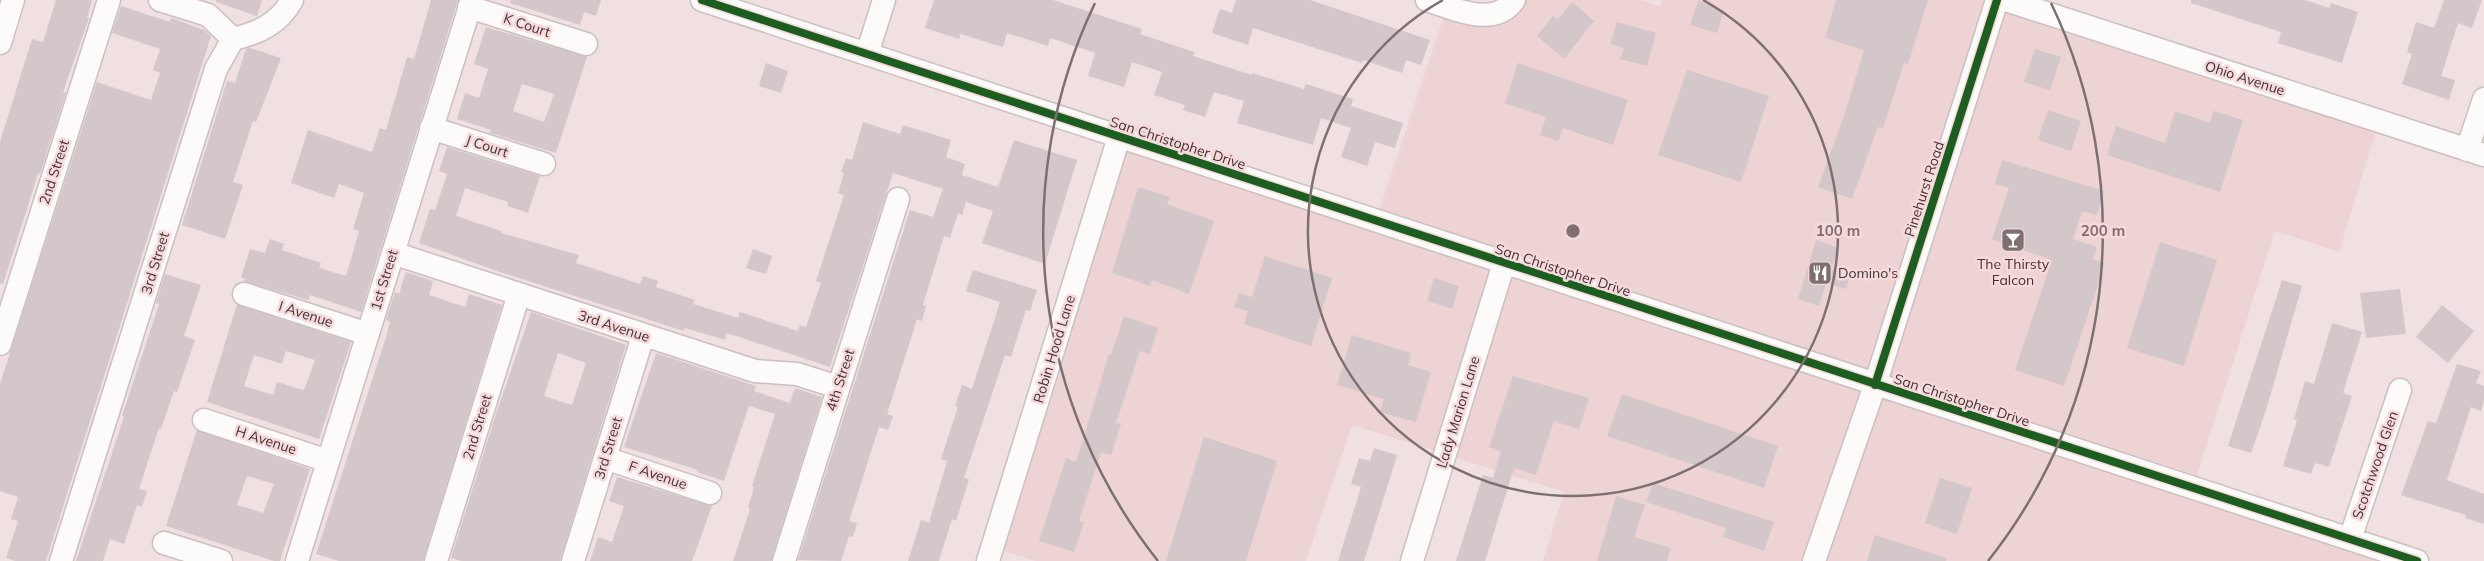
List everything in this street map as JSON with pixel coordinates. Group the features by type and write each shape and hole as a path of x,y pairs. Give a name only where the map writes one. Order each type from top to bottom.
{"street":[{"path":"0,43 13,0"},
{"name":"2nd Street","path":"0,344 109,0"},
{"path":"160,0 208,15 232,39 259,32 285,13 292,0"},
{"name":"San Christopher Drive","path":"702,0 2417,561"},
{"path":"867,54 884,0"},
{"path":"1427,0 1470,13 1486,15 1499,12 1514,0"},
{"name":"Pinehurst Road","path":"1814,561 1875,385 1997,0"},
{"name":"Ohio Avenue","path":"2006,0 2476,153"},
{"name":"K Court","path":"470,3 586,44"},
{"name":"1st Street","path":"297,561 470,3"},
{"name":"3rd Street","path":"61,561 216,69 232,39"},
{"path":"2476,153 2484,99"},
{"name":"J Court","path":"431,128 544,164"},
{"name":"Robin Hood Lane","path":"988,561 1119,137"},
{"name":"4th Street","path":"784,561 898,199"},
{"name":"3rd Avenue","path":"393,253 755,371 797,374 838,387"},
{"name":"Lady Marion Lane","path":"1412,561 1504,263"},
{"name":"I Avenue","path":"244,294 368,334"},
{"name":"2nd Street","path":"436,561 519,294"},
{"name":"3rd Street","path":"573,561 643,336"},
{"name":"Scotchwood Glen","path":"2350,539 2400,390"},
{"name":"H Avenue","path":"204,420 328,461"},
{"name":"F Avenue","path":"605,458 710,493"},
{"path":"164,543 221,561"}],"shaded area":[{"path":"1524,0 1640,0 1660,6 1662,0 1987,0 1870,372 1379,211 1444,16"},
{"path":"2003,10 2376,131 2339,252 2275,231 2197,475 1887,378"},
{"path":"1125,149 1492,270 1436,451 1352,425 1306,561 1035,561 1001,550"},
{"path":"1509,276 1863,392 1804,561 1543,561 1564,492 1453,457"},
{"path":"1881,397 2174,494 2383,561 1824,561"}],"building":[{"path":"56,0 92,0 87,18 89,18 63,92 66,93 40,174 38,173 3,284 0,283 0,142 32,39 43,42"},
{"path":"216,0 262,0 257,16 216,2"},
{"path":"431,0 458,0 361,312 310,295 308,300 244,281 245,279 241,277 250,249 265,253 270,239 284,244 282,250 321,263 319,268 346,276 359,231 353,229 364,193 339,184 334,198 291,183 308,130 372,152 380,128 386,130 407,57 414,59"},
{"path":"511,0 601,0 596,16 584,12 580,25 510,3"},
{"path":"934,0 1053,0 1142,29 1140,34 1194,52 1193,56 1304,89 1306,84 1353,99 1351,106 1403,123 1395,148 1375,142 1367,166 1341,157 1351,128 1321,118 1313,145 1237,123 1244,101 1214,92 1205,117 1183,110 1185,105 1154,95 1162,72 1132,62 1124,87 1088,76 1095,53 1050,38 1048,46 1007,33 1003,47 960,34 959,39 925,28"},
{"path":"1236,0 1310,0 1430,40 1421,65 1406,60 1402,73 1363,60 1362,63 1253,28 1248,45 1212,33 1220,9 1232,13"},
{"path":"1836,0 1928,0 1908,64 1904,63 1883,128 1878,127 1852,199 1818,187 1844,116 1864,50 1825,38"},
{"path":"2191,0 2305,0 2329,8 2331,3 2358,12 2342,63 2278,43 2281,32 2191,3"},
{"path":"2444,0 2482,0 2472,28 2458,23 2441,76 2455,80 2449,100 2402,84 2412,54 2407,52 2416,22 2434,28"},
{"path":"1698,1 1724,10 1717,33 1690,25"},
{"path":"1572,2 1594,21 1564,59 1537,36 1553,16 1558,19"},
{"path":"121,6 170,22 171,18 204,30 211,36 46,561 15,561 6,558 18,521 11,519 18,497 0,491 0,384 97,82 151,100 160,73 153,70 160,49 112,33"},
{"path":"1617,22 1656,33 1647,66 1620,59 1624,48 1610,44"},
{"path":"486,27 587,57 556,153 490,133 491,130 457,119 465,93 479,98 488,69 474,64","holes":["522,84 554,94 544,122 513,111"]},
{"path":"250,48 281,58 256,122 253,121 233,182 243,185 225,239 182,225 227,81 235,83 246,49"},
{"path":"2035,49 2061,57 2050,90 2024,82"},
{"path":"766,63 788,71 781,93 759,86"},
{"path":"1518,63 1628,100 1613,145 1563,128 1558,141 1540,135 1546,117 1505,103"},
{"path":"1687,70 1769,96 1741,182 1658,155"},
{"path":"2048,110 2081,121 2071,151 2038,140"},
{"path":"2175,111 2210,123 2214,111 2243,120 2220,192 2107,155 2116,126 2165,143"},
{"path":"863,122 900,134 903,125 951,140 946,157 965,164 962,175 998,187 1014,140 1077,160 1045,264 982,243 993,211 966,202 962,215 958,213 950,238 944,236 923,305 926,306 922,321 917,319 887,414 893,416 888,430 879,427 849,521 857,523 853,537 849,536 841,561 798,560 910,210 933,217 943,189 893,173 830,367 727,333 725,340 685,328 684,331 500,272 419,243 430,209 435,210 447,174 439,171 447,147 540,176 528,213 507,206 508,202 465,188 456,216 501,231 501,233 579,255 576,263 640,284 643,276 658,281 656,287 695,300 693,304 738,318 740,312 798,331 800,325 806,327 821,283 816,281 844,195 838,193 844,173 841,172 846,158 852,160"},
{"path":"2002,160 2104,191 2097,215 2082,211 2073,239 2097,247 2093,259 2105,263 2064,386 2015,370 2052,260 1992,239 2009,188 1995,184"},
{"path":"1138,187 1170,197 1167,204 1214,221 1189,294 1152,280 1150,286 1112,273"},
{"path":"1816,240 1838,248 1831,269 1850,275 1846,289 1826,283 1819,306 1798,299"},
{"path":"2160,242 2217,260 2184,366 2127,348"},
{"path":"753,249 772,256 766,274 746,268"},
{"path":"1265,256 1332,278 1311,346 1244,324 1248,311 1234,307 1239,293 1252,297"},
{"path":"973,270 1037,290 1030,311 1026,310 1011,357 1005,355 964,478 969,479 956,521 952,519 939,561 908,561 921,520 929,523 947,461 941,459 958,407 955,406 962,385 972,389 1000,302 966,291"},
{"path":"406,272 433,281 429,295 465,307 469,294 502,305 423,561 339,561 316,554 386,337 390,322 386,320 395,292 399,294"},
{"path":"165,274 201,285 184,336 195,340 177,392 174,391 161,429 159,428 139,489 147,491 142,507 137,505 124,544 110,539 103,561 76,561 124,417 122,416 159,304 156,303"},
{"path":"1434,278 1459,286 1452,309 1427,301"},
{"path":"2282,280 2302,286 2266,410 2251,453 2228,446"},
{"path":"2400,289 2406,334 2366,338 2360,293"},
{"path":"237,304 351,342 319,439 207,402","holes":["286,351 315,360 304,390 277,382 273,395 244,386 254,355 282,364"]},
{"path":"2442,305 2474,331 2448,363 2416,337"},
{"path":"531,312 626,345 560,561 461,561 451,558 494,420","holes":["558,353 586,363 572,405 544,396"]},
{"path":"1124,316 1158,328 1150,354 1140,351 1116,423 1121,424 1111,455 1101,452 1079,521 1084,522 1074,552 1039,541 1066,458 1076,462 1109,354 1111,355"},
{"path":"2332,323 2362,332 2343,393 2352,396 2329,467 2315,463 2311,474 2283,466 2297,420 2294,419 2305,381 2314,384"},
{"path":"1352,335 1411,353 1408,365 1431,372 1416,422 1380,412 1384,399 1337,385"},
{"path":"656,353 756,386 754,391 790,403 795,388 822,397 771,561 733,561 750,509 748,508 754,487 752,486 775,414 749,406 724,481 697,472 698,470 624,447"},
{"path":"2457,364 2481,371 2476,383 2484,386 2484,401 2481,411 2471,407 2447,480 2484,494 2484,524 2465,518 2466,515 2401,495 2428,421 2436,423"},
{"path":"1513,376 1589,398 1579,429 1554,421 1536,475 1514,468 1485,561 1456,561 1483,475 1493,478 1501,451 1489,447"},
{"path":"1622,394 1778,446 1764,488 1607,436"},
{"path":"197,430 310,469 280,561 274,561 166,526","holes":["247,476 274,484 263,513 237,505"]},
{"path":"1204,437 1277,461 1246,561 1166,561"},
{"path":"1374,448 1397,455 1364,561 1338,561 1361,487 1351,484 1359,458 1370,461"},
{"path":"617,477 712,506 692,561 590,561 598,537 612,542 624,506 609,501"},
{"path":"1940,478 1972,488 1957,534 1925,523"},
{"path":"1653,483 1774,522 1764,551 1723,537 1726,528 1646,502"},
{"path":"1616,496 1645,505 1634,537 1671,548 1667,561 1597,561"},
{"path":"1875,535 1946,558 1946,561 1867,561"}],"cycle path":[{"path":"702,0 2417,561"},
{"path":"1875,385 1997,0"}],"place":[{"name":"The Thirsty Falcon","path":"2013,240"},
{"name":"Domino's","path":"1820,273"}]}
